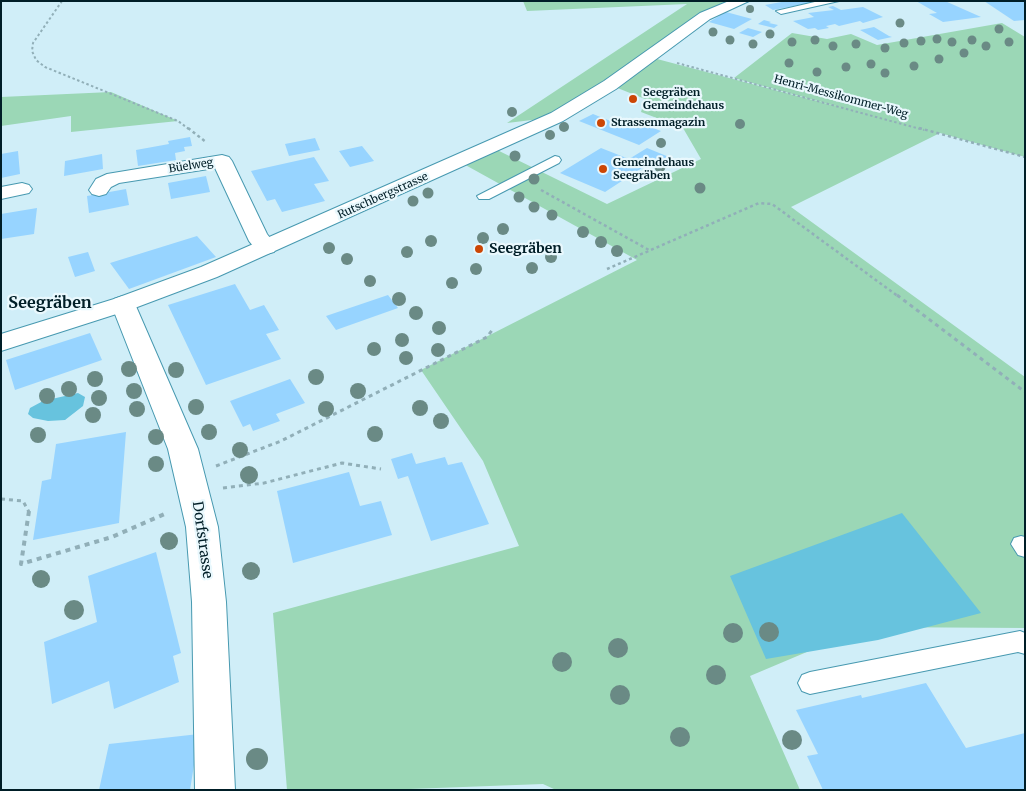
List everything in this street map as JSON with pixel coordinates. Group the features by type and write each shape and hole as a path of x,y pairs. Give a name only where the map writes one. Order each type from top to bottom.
{"street":[{"name":"Rutschbergstrasse","path":"1,343 123,304 200,275 557,117 610,85 705,16 742,1"},
{"name":"Büelweg","path":"99,190 103,183 114,178 222,161 257,236 266,247"},
{"path":"1,193 22,189"},
{"name":"Dorfstrasse","path":"123,304 183,449 203,535 209,602 215,790"}],"lane":[{"path":"781,12 835,1"},
{"path":"484,196 555,160"},
{"path":"810,684 1020,641 1025,644"}],"path":[{"path":"62,1 33,43 32,51 36,60 46,67 178,121 198,134 222,161"},
{"name":"Henri-Messikommer-Weg","path":"652,56 1025,157"},
{"path":"520,178 650,250"},
{"path":"607,269 759,203 772,204 980,356 1025,392"},
{"path":"1,499 22,501 29,510 21,564 112,537 193,486 487,337 493,329"},
{"path":"193,486 218,489 264,483 342,463 381,470"}],"green space":[{"path":"523,1 719,1 731,5 705,16 617,82 657,59 847,109 734,78 792,33 827,39 851,34 877,45 1002,23 1025,37 1025,157 940,133 791,207 1025,377 1025,628 866,627 750,676 800,790 556,790 543,784 383,790 287,790 273,613 519,546 483,461 421,370 637,260 460,162 491,147 607,204 701,159 683,128 641,112 645,99 610,85 557,117 507,123 687,4 527,11"},
{"path":"111,92 178,121 71,132 71,116 1,126 1,97"}],"water":[{"path":"78,393 85,397 83,406 65,420 48,421 33,418 28,414 30,408 43,401"},
{"path":"902,513 981,613 878,640 766,659 730,576"}],"building":[{"path":"787,1 814,2 773,10 765,5"},
{"path":"916,1 945,1 981,17 943,22 929,14 937,13"},
{"path":"984,1 1025,1 1025,20 1014,21"},
{"path":"833,6 841,10 863,7 883,17 863,23 860,21 839,26 835,24 826,26 829,28 818,30 815,28 808,29 793,21 814,17 808,13 834,10 828,7"},
{"path":"726,12 752,19 734,29 709,22"},
{"path":"764,20 778,25 774,28 758,24"},
{"path":"874,27 892,37 878,40 860,30"},
{"path":"748,28 762,32 753,37 739,33"},
{"path":"593,114 623,126 632,120 661,131 639,145 579,121"},
{"path":"190,137 192,146 184,147 185,151 175,153 176,160 138,166 136,150 169,144 168,141"},
{"path":"315,138 320,150 289,156 285,144"},
{"path":"362,146 374,161 350,167 339,151"},
{"name":"Gemeindehaus Seegräben","path":"601,148 629,159 647,148 669,157 652,168 645,166 605,192 560,173"},
{"path":"18,151 20,174 1,178 1,154"},
{"path":"102,154 103,169 64,176 65,161"},
{"path":"314,157 329,181 314,184 325,201 282,212 275,199 267,201 251,171"},
{"path":"206,176 210,192 171,199 168,183"},
{"path":"126,189 129,205 89,213 87,196"},
{"path":"37,208 34,234 1,239 1,214"},
{"path":"197,236 216,257 129,289 110,263"},
{"path":"88,252 95,271 75,277 68,257"},
{"path":"235,284 250,310 264,305 279,330 266,334 281,359 206,385 168,305"},
{"path":"388,295 398,308 336,330 326,316"},
{"path":"90,333 102,360 15,390 6,360"},
{"path":"290,379 305,403 276,414 280,421 253,431 250,424 243,427 230,401"},
{"path":"126,432 119,523 33,540 42,481 51,479 56,444"},
{"path":"412,453 416,464 445,457 448,465 462,462 489,524 431,541 408,476 398,479 391,459"},
{"path":"349,472 360,506 381,501 392,535 293,563 277,491"},
{"path":"156,552 181,653 173,656 179,682 114,709 109,681 52,704 44,642 97,622 88,576"},
{"path":"926,683 966,748 1025,733 1025,790 823,790 807,756 818,754 796,710 861,695 862,698"},
{"path":"199,734 190,790 99,790 109,744"}],"place":[{"name":"Seegräben Gemeindehaus","path":"633,99"},
{"name":"Strassenmagazin","path":"601,123"},
{"name":"Gemeindehaus Seegräben","path":"603,169"},
{"name":"Seegräben","path":"479,249"}],"district":[{"name":"Seegräben","path":"50,303"}]}
